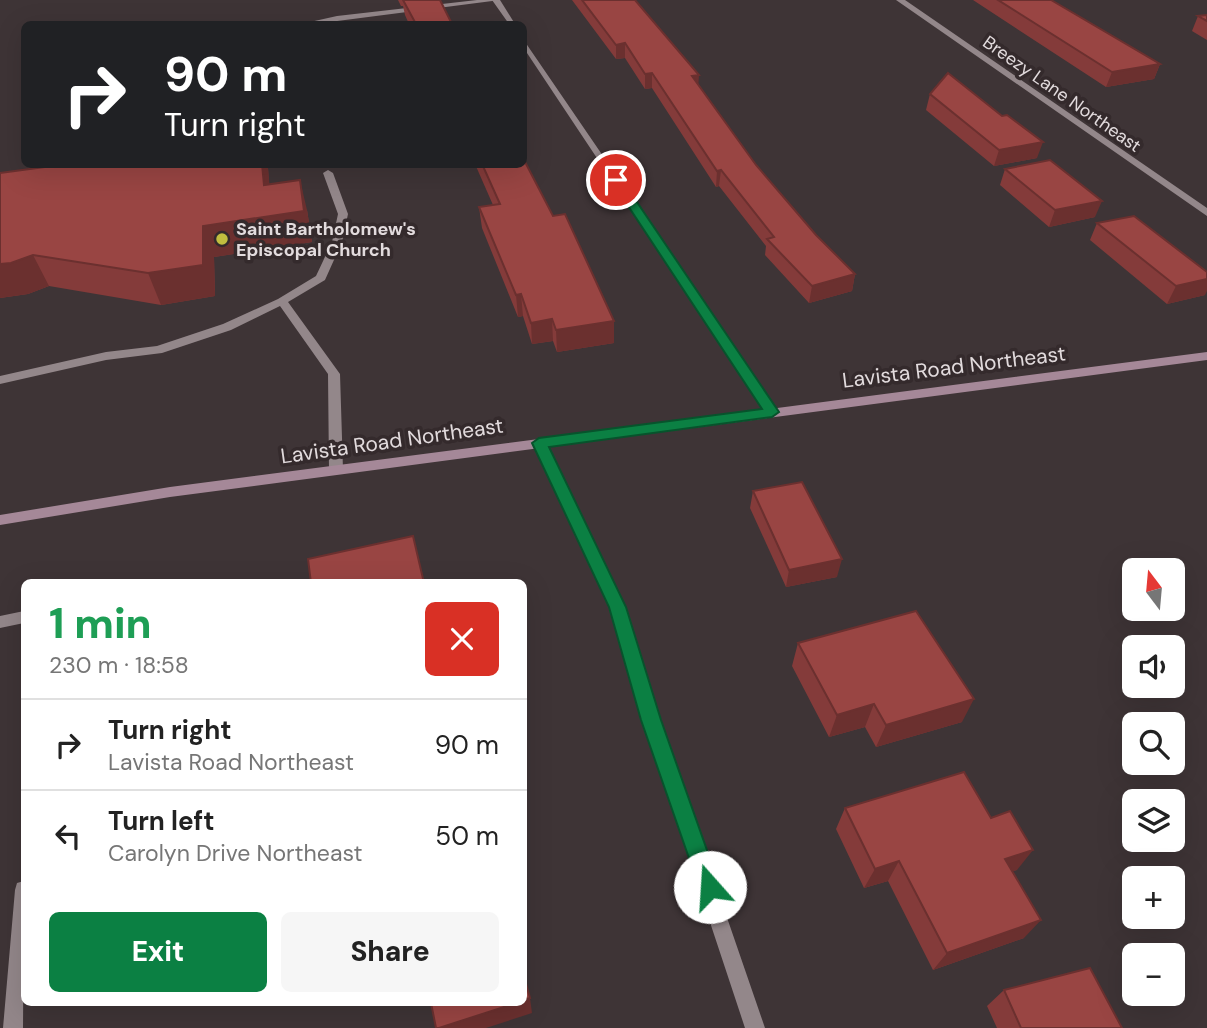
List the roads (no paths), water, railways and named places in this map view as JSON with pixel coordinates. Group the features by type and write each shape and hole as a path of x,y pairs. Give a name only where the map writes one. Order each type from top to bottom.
{"main road":[{"name":"Lavista Road Northeast","path":"0,520 170,492 1207,356"}],"street":[{"path":"321,21 496,0 510,21"},
{"name":"Breezy Lane Northeast","path":"900,0 1207,213"},
{"path":"527,47 772,412"},
{"path":"0,380 106,356 158,350 215,332 282,301 321,278 337,242 343,214 328,173"},
{"path":"282,301 334,374 336,470"},
{"path":"539,443 617,607 651,720 755,1028"},
{"path":"0,622 21,618"},
{"path":"13,1028 21,928"}],"place":[{"name":"Saint Bartholomew's Episcopal Church","path":"222,239"}]}
